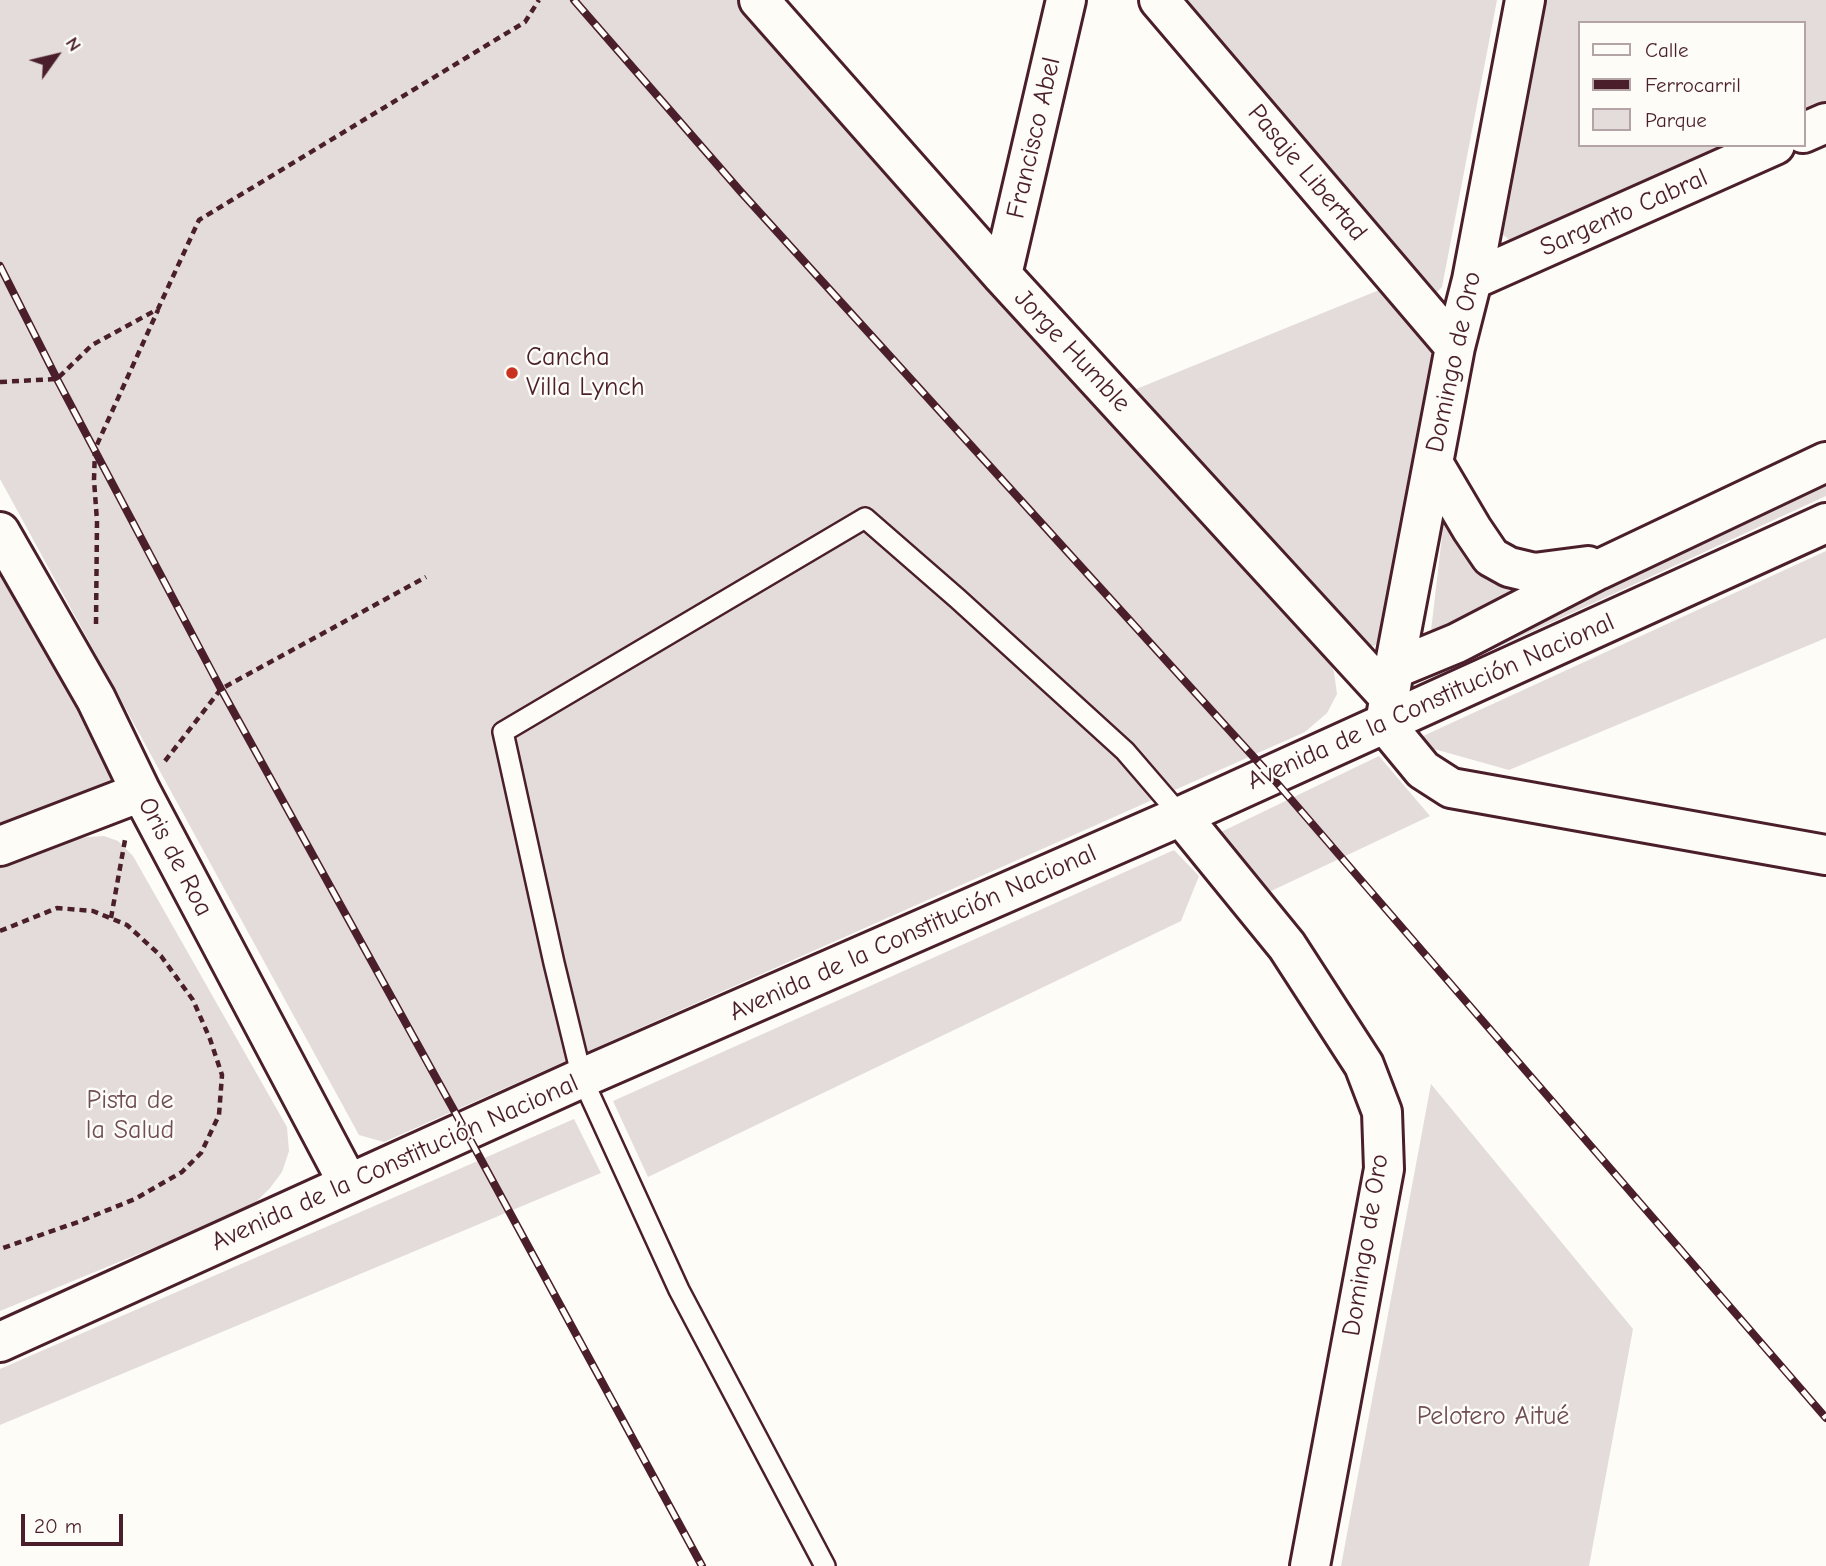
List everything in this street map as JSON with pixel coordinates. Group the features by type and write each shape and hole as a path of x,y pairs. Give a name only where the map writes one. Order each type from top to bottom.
{"street":[{"name":"Jorge Humble","path":"759,0 1002,275 1390,697 1423,770 1451,788 1826,855"},
{"name":"Francisco Abel","path":"1002,275 1066,0"},
{"name":"Pasaje Libertad","path":"1159,0 1455,347"},
{"name":"Domingo de Oro","path":"1390,697 1455,347 1472,280 1525,0"},
{"path":"1805,132 1826,123"},
{"name":"Sargento Cabral","path":"1472,280 1771,147"},
{"name":"Avenida de la Constitución Nacional","path":"1390,697 1457,643 1614,563 1826,462"},
{"path":"1433,463 1491,557 1509,568 1534,573 1614,563"},
{"name":"Avenida de la Constitución Nacional","path":"0,1342 582,1078 1181,816 1390,697 1826,523"},
{"name":"Oris de Roa","path":"0,532 96,699 137,793 348,1183"},
{"path":"0,846 137,793"},
{"name":"Domingo de Oro","path":"1181,816 1287,946 1364,1065 1382,1112 1384,1169 1310,1566"}],"lane":[{"path":"825,1566 679,1290 582,1078 503,732 865,518 1125,751 1181,816"}],"path":[{"path":"96,631 95,449 199,220 525,22 539,0"},
{"path":"0,383 57,379 92,345 158,309"},
{"path":"111,918 137,793 220,689 426,577"},
{"path":"0,931 57,908 93,911 127,925 161,956 193,1000 222,1075 219,1115 201,1153 182,1172 135,1199 0,1249"}],"green space":[{"path":"0,0 742,0 1324,651 1334,672 1337,694 1327,713 1305,732 384,1142 359,1135 0,479"},
{"path":"1174,0 1497,0 1442,287 1433,296"},
{"path":"1534,0 1826,0 1826,105 1805,114 1805,21 1577,21 1577,147 1732,147 1527,240 1511,241 1498,231"},
{"path":"1389,286 1419,322 1432,354 1431,392 1382,639 1374,646 1362,645 1129,392"},
{"path":"1826,476 1826,496 1461,664 1447,664"},
{"path":"1444,519 1557,576 1452,632 1431,631"},
{"path":"1826,551 1826,638 1509,770 1434,749 1423,736"},
{"path":"0,553 116,782 0,835"},
{"path":"1379,756 1430,816 1269,892 1219,833"},
{"name":"Pista de la Salud","path":"104,836 118,841 133,856 287,1127 289,1151 282,1172 250,1208 0,1311 0,868 76,838"},
{"path":"1174,850 1199,876 1181,921 648,1177 613,1101"},
{"name":"Pelotero Aitué","path":"1431,1084 1633,1329 1589,1566 1341,1566"},
{"path":"574,1119 601,1173 0,1425 0,1369"}],"railway":[{"path":"574,0 741,192 1270,775 1826,1418"},
{"path":"0,266 221,689 702,1566"}],"place":[{"name":"Cancha Villa Lynch","path":"512,373"}]}
